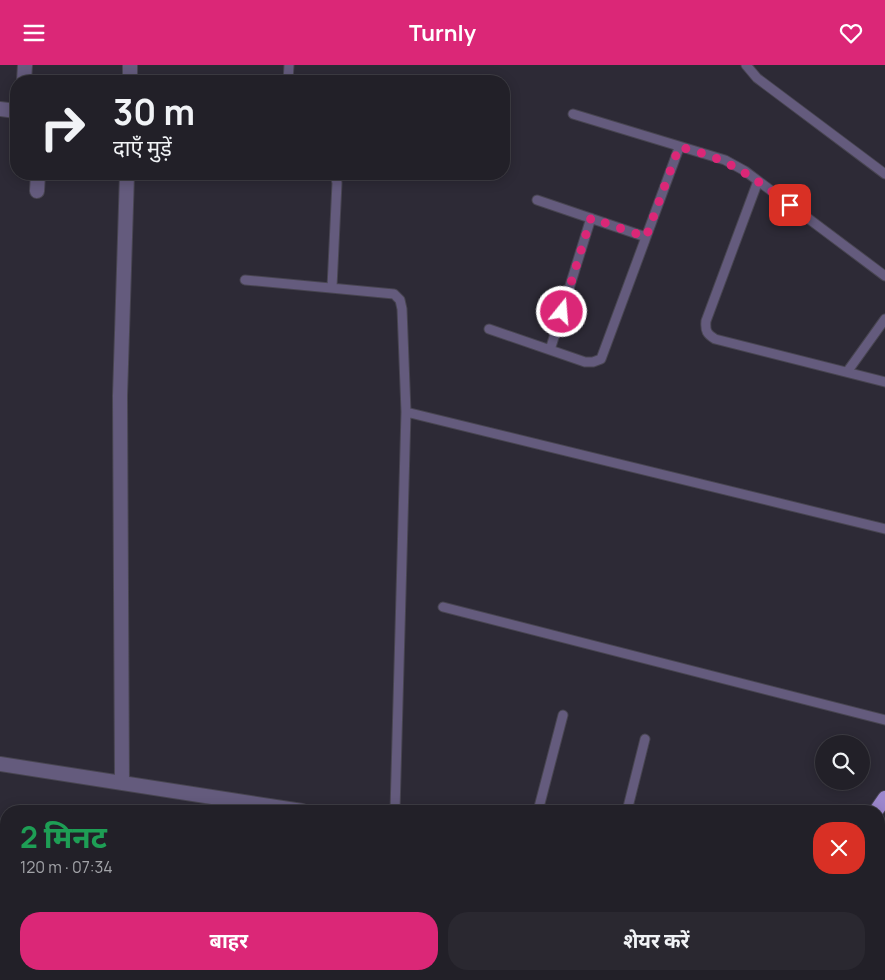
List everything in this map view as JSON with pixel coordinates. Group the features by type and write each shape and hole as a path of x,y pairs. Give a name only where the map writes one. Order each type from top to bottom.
{"street":[{"path":"37,191 38,180"},
{"path":"122,783 120,396 127,180"},
{"path":"0,763 263,805"}],"lane":[{"path":"746,65 757,78 885,174"},
{"path":"573,114 725,160 758,181 885,276"},
{"path":"489,329 585,362 601,359 679,147"},
{"path":"332,287 336,180"},
{"path":"758,181 706,321 705,329 708,335 715,339 885,382"},
{"path":"537,201 646,237"},
{"path":"550,350 591,218"},
{"path":"245,280 382,291 394,293 400,300 402,309 406,412 395,805"},
{"path":"847,372 885,319"},
{"path":"406,412 885,529"},
{"path":"443,607 885,719"},
{"path":"540,805 563,715"},
{"path":"628,805 645,739"}],"route":[{"path":"562,312 591,218 646,237 679,147 725,160 745,171 790,205"}]}
